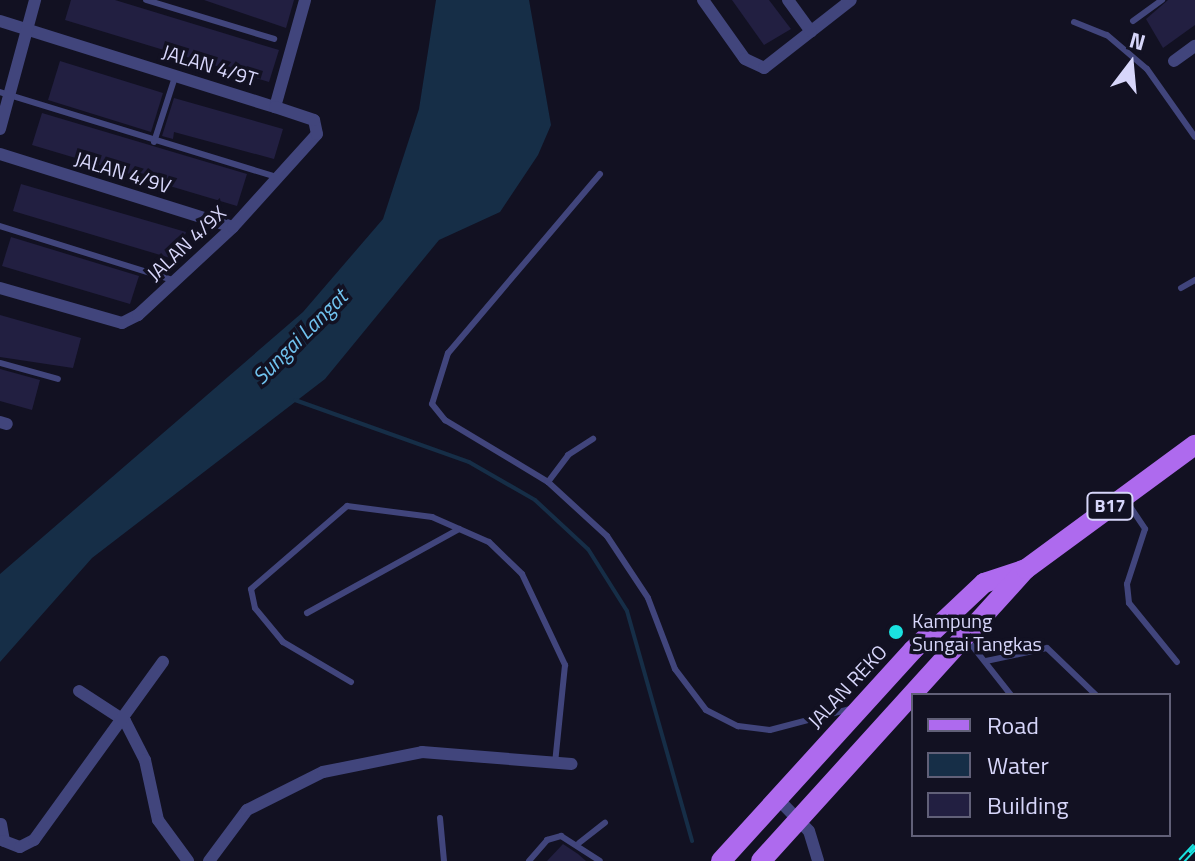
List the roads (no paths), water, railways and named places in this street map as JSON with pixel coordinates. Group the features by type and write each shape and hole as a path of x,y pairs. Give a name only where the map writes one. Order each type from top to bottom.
{"main road":[{"name":"JALAN REKO","path":"761,861 1026,569 1195,445"},
{"name":"JALAN REKO","path":"721,861 861,706 984,583 1026,569"}],"street":[{"path":"0,129 4,94 35,0"},
{"name":"JALAN 4/9T","path":"0,21 275,107 305,0"},
{"path":"703,0 745,59 764,68 851,0"},
{"path":"788,0 811,32"},
{"path":"1174,61 1195,46"},
{"name":"JALAN 4/9X","path":"0,288 122,323 175,281 233,227 319,129 314,120 275,107"},
{"name":"JALAN 4/9V","path":"0,154 233,227"},
{"path":"1,824 4,841 20,847 34,840 107,732 125,721 163,662"},
{"path":"79,691 125,721 145,760 158,820 188,861"},
{"path":"209,861 247,810 323,772 422,752 572,764"},
{"path":"776,797 799,818 818,861"}],"lane":[{"path":"146,0 274,39"},
{"path":"1133,21 1162,0"},
{"path":"1074,22 1107,35 1147,69 1195,137"},
{"path":"154,142 175,76"},
{"path":"4,94 279,178"},
{"path":"600,174 467,329 431,388 445,420 548,482 622,558 648,598 675,669 706,710 770,730 861,706"},
{"path":"0,226 175,281"},
{"path":"1181,288 1195,280"},
{"path":"0,363 58,379"},
{"path":"548,482 568,455 593,439"},
{"path":"1123,496 1145,529 1127,584 1129,603 1177,662"},
{"path":"351,682 283,642 255,608 251,589 347,506 417,514 459,529 489,542 522,574 565,665 555,763"},
{"path":"307,613 459,529"},
{"path":"963,635 1010,693"},
{"path":"986,661 1047,648 1094,693"},
{"path":"440,818 444,861"},
{"path":"579,843 605,823"},
{"path":"529,861 552,837 579,843 600,861"}],"water":[{"name":"Sungai Langat","path":"436,0 529,0 551,125 538,155 500,212 439,240 325,379 92,558 0,662 0,574 303,312 383,219 419,109"}],"waterway":[{"path":"295,400 469,462 535,500 588,549 627,611 692,841"}],"railway":[{"path":"1181,861 1195,846"}],"place":[{"name":"Kampung Sungai Tangkas","path":"896,632"}]}
